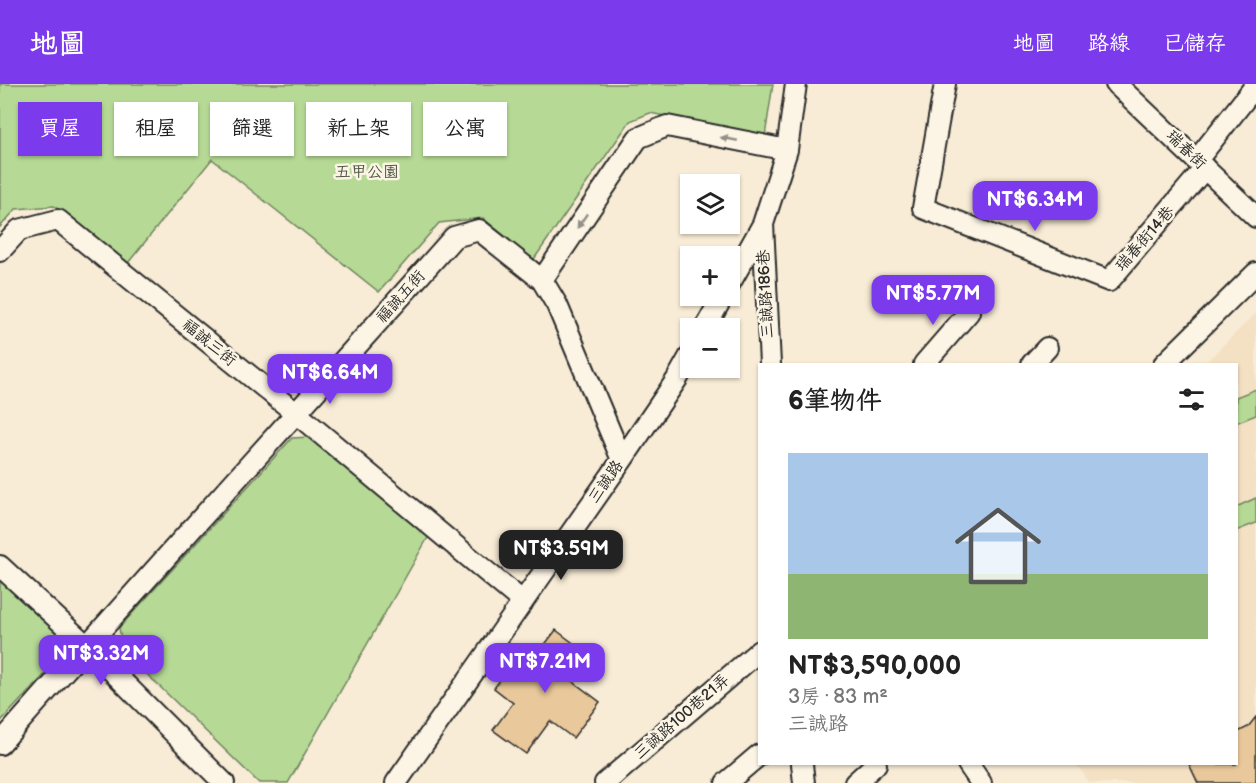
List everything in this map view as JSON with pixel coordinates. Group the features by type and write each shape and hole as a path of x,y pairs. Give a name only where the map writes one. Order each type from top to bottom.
{"street":[{"path":"740,265 763,224 787,150 796,84"},
{"name":"瑞春街14巷","path":"945,84 923,208 1108,281 1201,164"},
{"name":"瑞春街","path":"1116,84 1256,217"},
{"path":"1201,164 1256,85"},
{"path":"542,280 638,138 667,126 787,150"},
{"name":"福誠三街","path":"0,251 20,230 58,220 297,414 523,602"},
{"name":"三誠路186巷","path":"763,224 770,363"},
{"name":"福誠五街","path":"0,744 86,645 297,414 454,237 479,230 542,280 557,305 622,460"},
{"path":"1165,363 1256,273"},
{"path":"925,363 969,312"},
{"path":"1033,363 1047,348"},
{"name":"三誠路","path":"396,783 680,374"},
{"path":"0,566 86,645 224,783"},
{"name":"三誠路100巷21弄","path":"605,783 758,652"},
{"path":"726,783 758,756"},
{"path":"855,783 875,765"},
{"path":"969,765 981,783"}],"shaded area":[{"path":"1256,313 1256,783 1090,783 1077,765 1238,765 1238,363 1205,363"}],"green space":[{"name":"五甲公園","path":"0,84 773,84 765,136 650,113 630,121 532,262 483,218 439,223 379,292 212,159 128,263 54,206 16,209 0,227"},
{"path":"1256,389 1256,415 1238,422 1238,396"},
{"path":"310,437 430,534 288,783 259,783 123,651 119,628 292,438"},
{"path":"1256,498 1256,523 1238,530 1238,506"},
{"path":"0,580 65,637 65,653 0,722"}],"building":[{"path":"556,630 589,655 571,680 600,702 573,738 550,721 526,754 493,730 513,703 494,688 522,651 533,660"},
{"path":"1256,717 1256,783 1198,783 1189,765 1238,765 1238,732 1248,727"}]}
